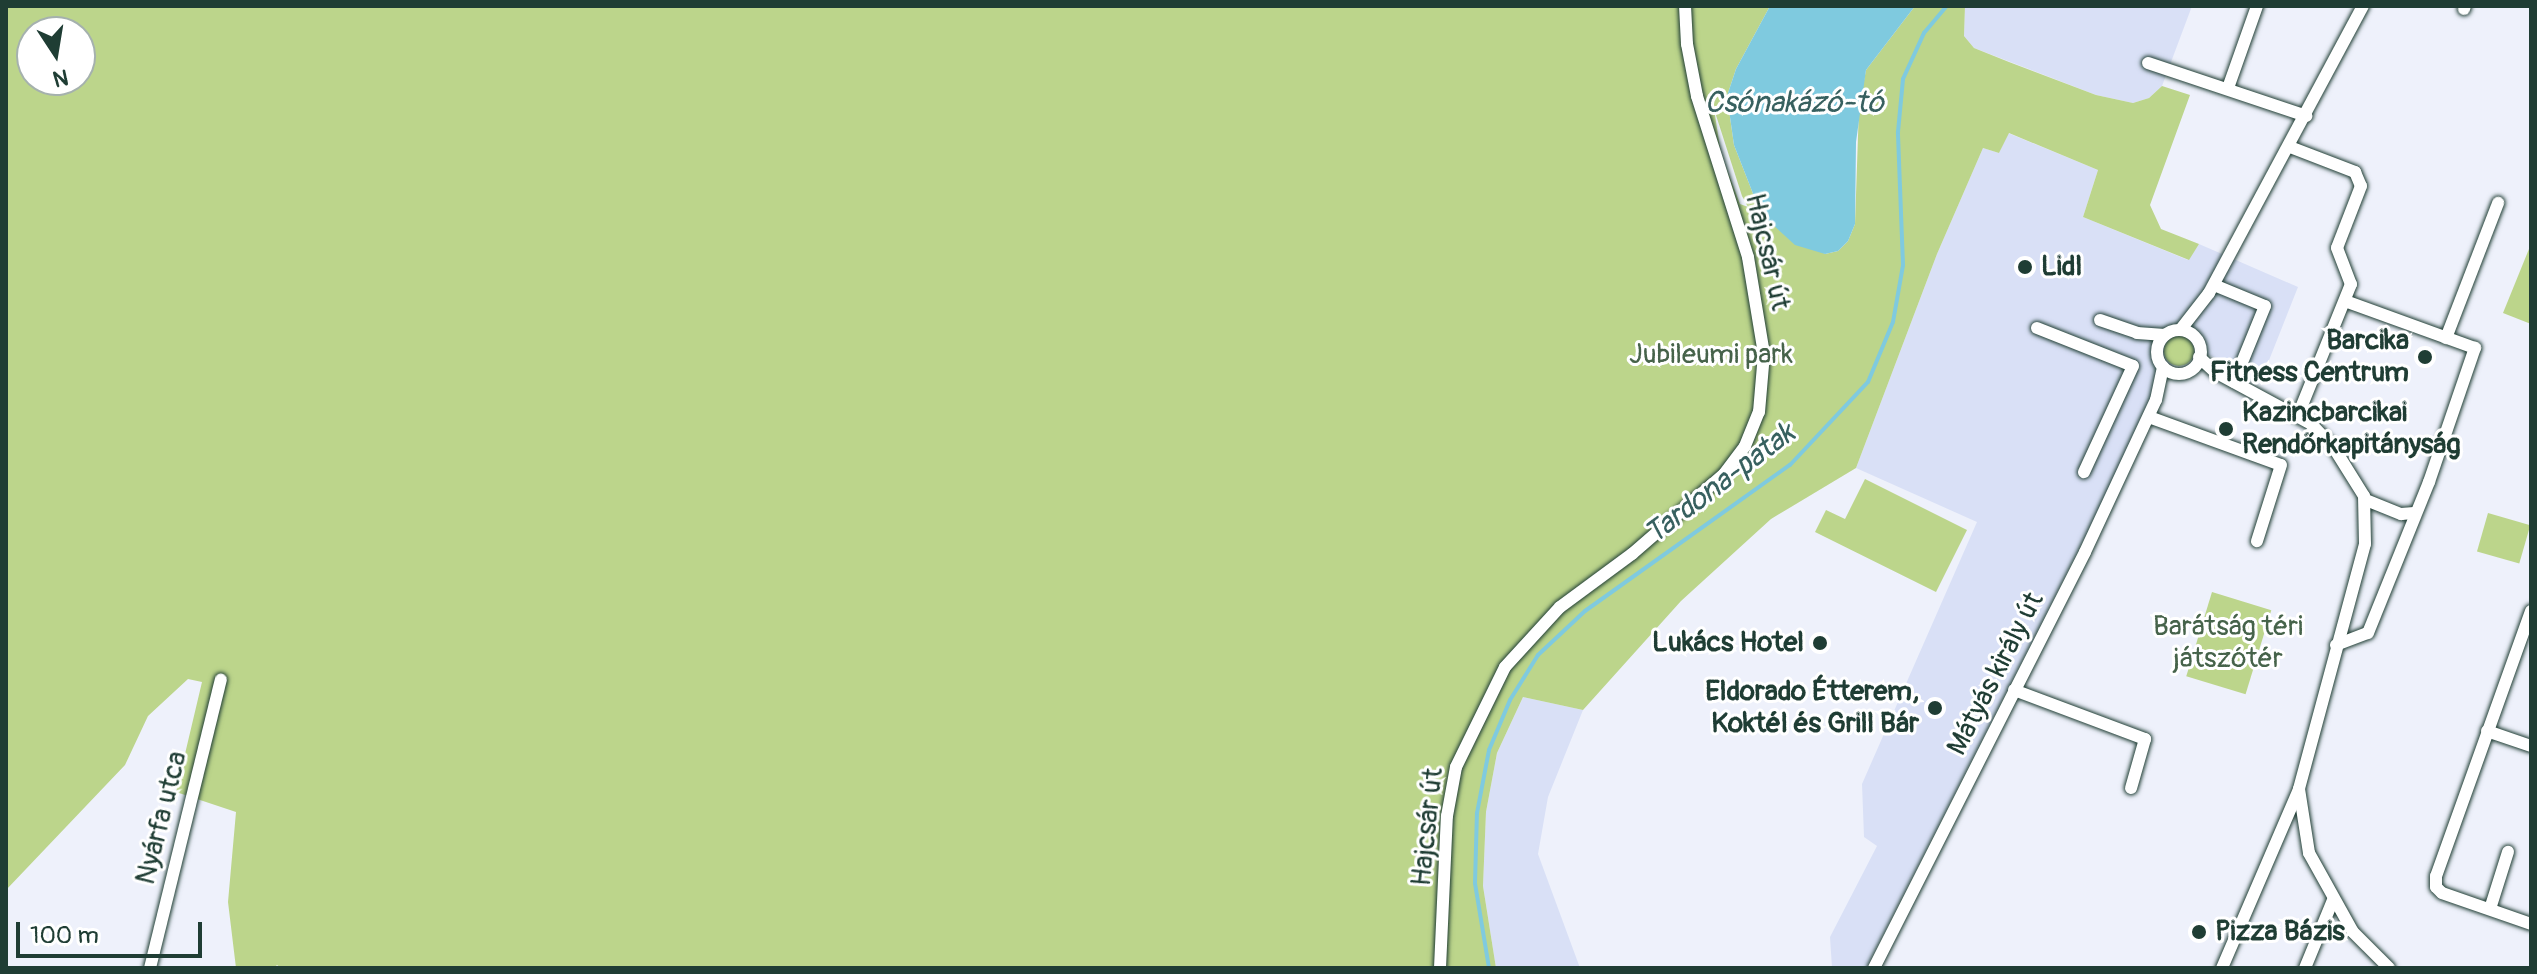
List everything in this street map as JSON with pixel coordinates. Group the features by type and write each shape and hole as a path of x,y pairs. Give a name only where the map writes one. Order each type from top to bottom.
{"street":[{"name":"Hajcsár út","path":"1440,968 1447,816 1456,767 1505,667 1560,607 1632,554 1724,474 1745,446 1759,412 1764,363 1748,257 1697,96 1687,44 1685,6"},
{"path":"2228,88 2257,6"},
{"path":"2189,368 2190,334 2203,304 2363,6"},
{"path":"2148,63 2306,116"},
{"path":"2290,147 2359,177 2360,192 2337,248 2340,260 2351,276 2345,301 2298,415"},
{"path":"2446,338 2498,203"},
{"path":"2214,285 2265,306 2234,382"},
{"path":"2336,645 2368,633 2429,482 2475,348 2345,301"},
{"path":"2100,320 2137,333 2190,334"},
{"path":"2037,328 2133,366 2084,472"},
{"path":"2137,333 2157,353 2163,367 2215,372 2298,415 2329,442 2354,476 2366,500 2365,541 2299,789 2222,968"},
{"path":"2157,353 2165,335"},
{"name":"Mátyás király út","path":"1874,968 2149,417 2163,367"},
{"name":"Mátyás király út","path":"2156,400 2189,368"},
{"path":"2149,417 2281,465 2257,541"},
{"path":"2366,500 2401,514 2414,513"},
{"path":"2531,611 2527,632 2487,731 2436,876 2436,887 2442,893 2531,924"},
{"name":"Nyárfa utca","path":"150,968 221,680"},
{"path":"2014,690 2145,739 2131,788"},
{"path":"2487,731 2531,746"},
{"path":"2299,789 2309,853 2353,932 2387,967"},
{"path":"2490,909 2508,852"},
{"path":"2305,968 2333,900"}],"shaded area":[{"path":"1965,6 2192,6 2162,86 2149,98 2133,103 2096,95 1974,48 1964,36"},
{"path":"2008,133 2098,170 2083,217 2188,260 2199,244 2298,287 2262,378 2183,344 1866,968 1832,968 1830,937 1877,846 1864,837 1862,784 1977,522 1856,468 1937,254 1983,148 1999,153"},
{"path":"1523,697 1583,710 1548,797 1538,854 1580,968 1496,968 1483,886 1486,812 1497,753"}],"green space":[{"name":"Jubileumi park","path":"6,6 1770,6 1736,69 1727,96 1734,145 1761,214 1825,254 1838,251 1848,241 1855,224 1859,107 1866,70 1915,6 1965,6 1964,36 1974,48 2096,95 2133,103 2149,98 2162,86 2190,95 2150,205 2161,229 2199,244 2189,260 2083,217 2098,170 2009,133 1999,153 1983,148 1937,254 1856,468 1771,519 1681,601 1583,710 1523,697 1497,753 1486,812 1483,886 1496,968 281,968 277,965 274,968 236,968 228,902 236,812 176,792 202,682 188,679 148,716 125,765 6,890","holes":["1714,109 1748,207 1740,204 1721,154"]},
{"path":"2531,244 2531,324 2503,313"},
{"path":"2179,336 2190,340 2194,351 2190,362 2179,366 2168,362 2164,351 2168,340"},
{"path":"1865,479 1967,530 1936,592 1815,532 1826,510 1845,519"},
{"path":"2488,513 2530,525 2519,564 2477,551"},
{"name":"Barátság téri játszótér","path":"2212,592 2271,610 2246,694 2186,676"}],"water":[{"name":"Csónakázó-tó","path":"1770,6 1915,6 1866,70 1856,142 1855,224 1848,241 1838,251 1825,254 1795,245 1761,214 1734,145 1727,96 1736,69"}],"waterway":[{"name":"Tardona-patak","path":"1489,968 1475,883 1477,813 1489,750 1510,700 1538,655 1585,611 1790,465 1868,382 1893,322 1903,265 1898,132 1903,79 1924,33 1947,6"}],"place":[{"name":"Lidl","path":"2025,267"},
{"name":"Barcika Fitness Centrum","path":"2425,357"},
{"name":"Kazincbarcikai Rendőrkapitányság","path":"2226,429"},
{"name":"Lukács Hotel","path":"1820,643"},
{"name":"Eldorado Étterem, Koktél és Grill Bár","path":"1935,708"},
{"name":"Pizza Bázis","path":"2199,932"}]}
